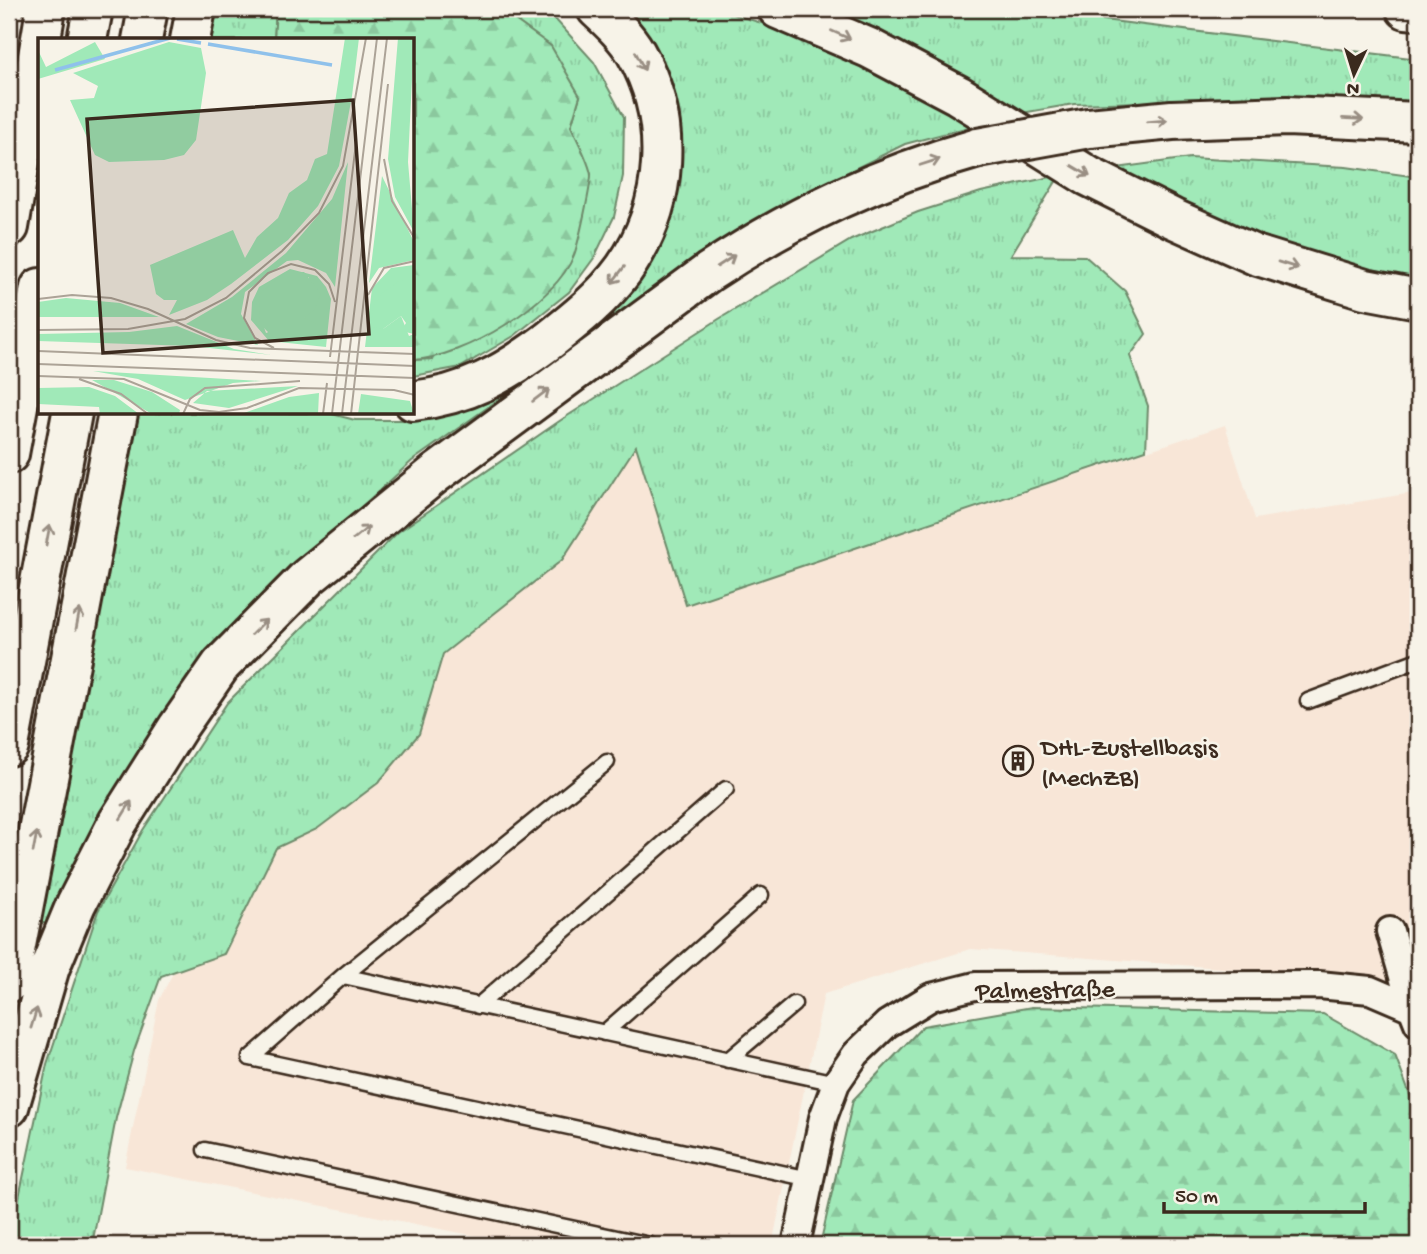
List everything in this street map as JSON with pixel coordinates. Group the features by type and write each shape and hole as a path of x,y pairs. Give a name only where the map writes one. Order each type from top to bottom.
{"highway":[{"path":"41,38 46,9"},
{"path":"88,38 93,9"},
{"path":"142,38 148,9"},
{"path":"190,38 196,9"},
{"path":"415,401 438,398 480,385 518,363 576,319 602,295 625,268 643,234 654,203 661,167 662,133 648,76 634,50 597,9"},
{"path":"778,9 869,48 958,95 1088,176 1172,218 1255,255 1365,289 1418,299"},
{"path":"1406,9 1418,10"},
{"path":"9,227 38,54"},
{"path":"9,1107 50,967 76,904 118,822 221,665 308,576 435,474 654,312 751,244 837,198 929,162 978,148 1089,128 1172,120 1287,116 1418,122"},
{"path":"9,167 26,121"},
{"path":"9,454 38,299"},
{"path":"9,746 72,415"},
{"path":"9,982 118,415"}],"street":[{"name":"Palmestraße","path":"1390,932 1415,1016"},
{"name":"Palmestraße","path":"796,1245 823,1118 836,1083 856,1054 887,1024 931,997 975,986 1319,985 1370,990 1415,1016"}],"lane":[{"path":"1308,701 1418,660"},
{"path":"607,762 343,976 250,1058 810,1179"},
{"path":"478,1006 726,789"},
{"path":"604,1033 761,895"},
{"path":"343,976 836,1083"},
{"path":"728,1060 794,1004"},
{"path":"205,1150 650,1245"}],"shaded area":[{"path":"1225,425 1255,519 1418,492 1418,983 971,949 824,994 772,1245 522,1245 125,1167 159,1000 236,851 636,445 686,605"}],"green space":[{"path":"218,9 276,9 274,38 211,38"},
{"path":"276,9 492,9 508,15 551,46 580,96 571,126 591,176 579,239 564,273 528,309 481,339 457,350 415,360 415,38 274,38"},
{"path":"492,9 546,9 594,62 624,117 623,176 614,217 594,258 569,292 514,336 461,367 415,376 415,360 432,359 591,174 571,126 580,96 508,15"},
{"path":"622,9 716,9 810,38 977,125 905,144 826,183 716,246 412,461 311,552 51,925 39,922 139,415 336,415 355,420 413,420 461,408 611,309 645,273 668,222"},
{"path":"832,9 1015,9 1418,59 1418,107 1281,98 1074,104 1022,113"},
{"path":"1190,158 1346,167 1418,177 1418,285 1317,259 1163,197 1116,168"},
{"path":"1060,175 1011,255 1085,256 1125,291 1146,334 1130,356 1148,406 1146,450 686,605 636,446 562,560 443,654 419,734 378,783 317,829 276,848 224,954 161,976 134,1051 116,1118 92,1245 9,1245 47,1064 98,911 143,830 227,703 398,532 561,420 719,319 851,240 918,212 981,192"},
{"path":"1032,1007 1323,1014 1395,1055 1418,1117 1418,1245 820,1245 853,1100 923,1026"}],"place":[{"name":"DHL-Zustellbasis (MechZB)","path":"1018,761"}]}
